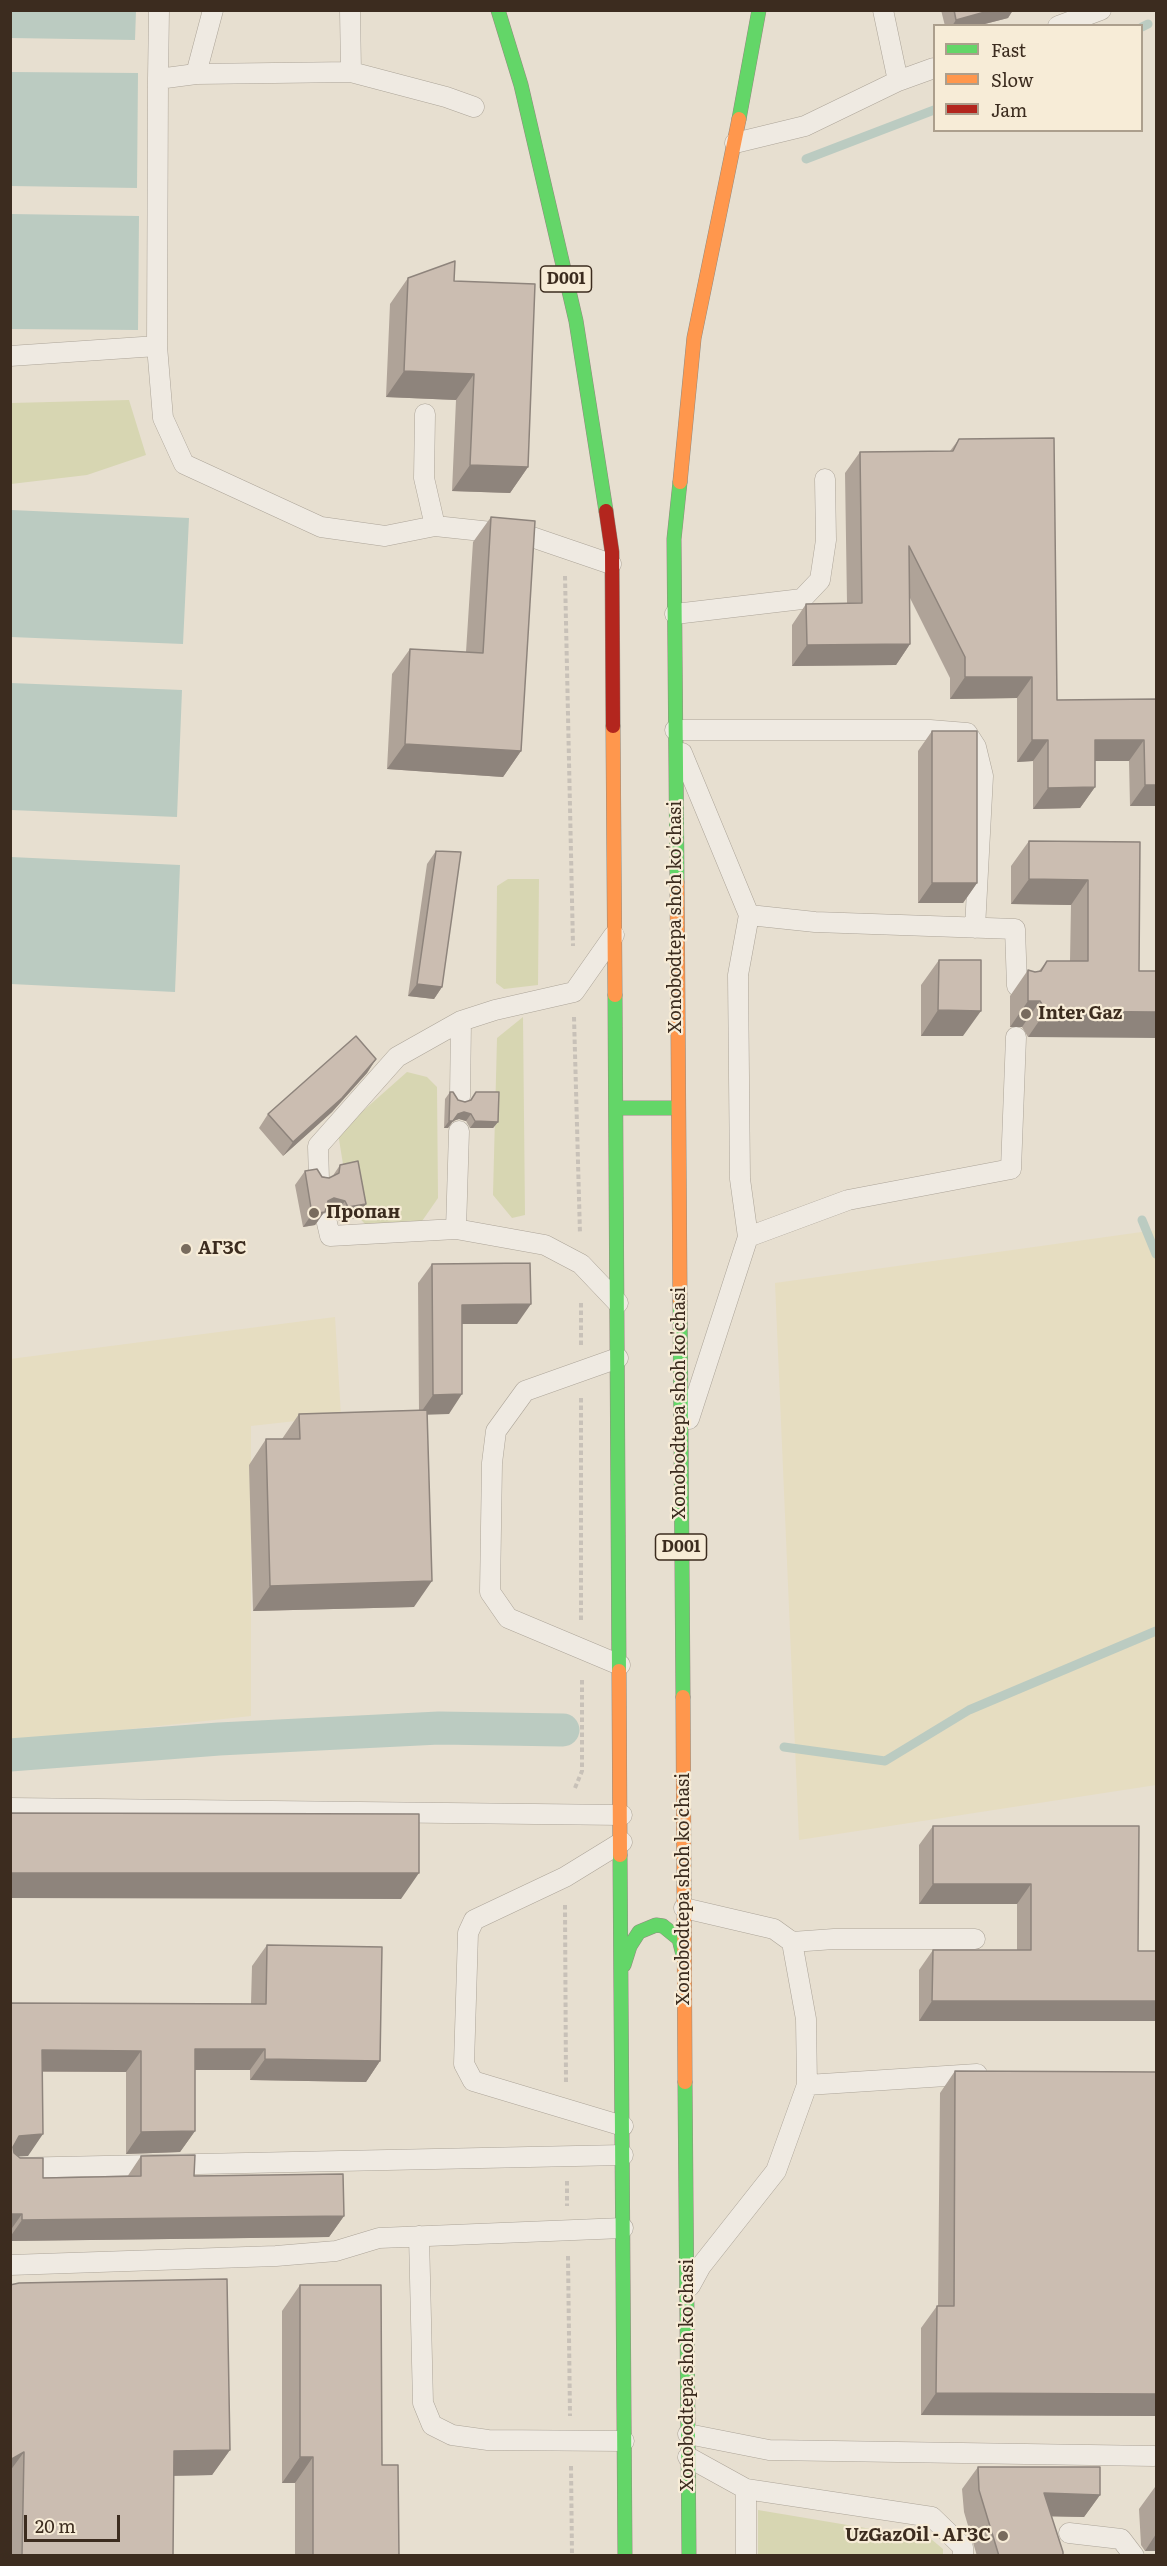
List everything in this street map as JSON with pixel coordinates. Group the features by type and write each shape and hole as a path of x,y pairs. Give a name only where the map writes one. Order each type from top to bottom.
{"highway":[{"name":"D001","path":"498,10 521,85 576,321 612,558 622,1815 625,2556"},
{"name":"D001","path":"735,143 759,10"},
{"name":"Xonobodtepa shoh ko'chasi","path":"689,2556 674,539 694,338 735,143"},
{"path":"616,1108 678,1108"},
{"path":"623,1969 630,1946 639,1932 646,1927 656,1925 669,1929 679,1939 684,1959"}],"lane":[{"path":"159,10 157,345 163,418 184,464 321,527 385,536 435,526 529,536 564,548 612,558"},
{"path":"196,74 213,10"},
{"path":"350,10 351,72"},
{"path":"883,10 898,81"},
{"path":"1063,24 1101,10"},
{"path":"735,143 805,126 898,81 933,68"},
{"path":"158,79 196,74 351,72 446,97 474,107"},
{"path":"10,356 157,345"},
{"path":"425,414 424,478 435,526"},
{"path":"675,614 802,599 820,580 826,540 825,479"},
{"path":"680,1444 748,1237 740,1179 738,975 749,915 675,734 930,730 967,733 976,747 983,776 975,928"},
{"path":"749,915 815,922 1015,929 1017,986"},
{"path":"319,1180 318,1146 397,1057 461,1021 495,1010 574,992 615,933"},
{"path":"460,1097 461,1021"},
{"path":"748,1237 848,1200 1011,1169 1016,1036"},
{"path":"456,1229 459,1131"},
{"path":"327,1223 330,1236 456,1229 545,1245 581,1264 618,1303"},
{"path":"618,1358 525,1391 496,1431 492,1463 490,1592 508,1618 620,1665"},
{"path":"10,1808 622,1815"},
{"path":"622,1842 565,1877 474,1920 468,1933 464,2064 473,2081 623,2126"},
{"path":"684,1908 774,1929 792,1942 834,1939 975,1939"},
{"path":"687,2291 701,2266 776,2171 807,2085 806,2019 792,1942"},
{"path":"807,2085 996,2073"},
{"path":"10,2168 623,2155"},
{"path":"10,2265 276,2256 336,2251 379,2238 623,2228"},
{"path":"419,2236 423,2403 432,2425 452,2435 488,2440 624,2441"},
{"path":"688,2434 769,2450 1154,2456"},
{"path":"688,2457 746,2489 958,2520"},
{"path":"746,2489 746,2556"},
{"path":"932,2517 963,2547 963,2556"},
{"path":"1045,2531 1120,2539 1134,2556"},
{"path":"1069,2533 1094,2549 1094,2556"}],"path":[{"path":"564,548 581,1264 582,1650 582,1771 565,1815"},
{"path":"565,1877 567,2108"},
{"path":"567,2155 572,2556"}],"shaded area":[{"path":"11,10 136,11 135,40 11,38"},
{"path":"11,72 138,73 137,188 11,186"},
{"path":"11,214 139,216 138,330 11,329"},
{"path":"11,510 189,518 183,644 11,637"},
{"path":"11,683 182,690 177,817 11,810"},
{"path":"11,857 180,865 175,992 11,984"},
{"path":"1156,1230 1156,1785 799,1840 775,1283"},
{"path":"335,1317 341,1416 251,1426 251,1716 11,1742 10,1359"}],"green space":[{"path":"129,400 146,455 87,475 11,484 11,403"},
{"path":"508,879 539,879 538,985 504,989 496,983 497,886"},
{"path":"523,1017 525,1215 512,1218 493,1195 497,1038"},
{"path":"407,1072 427,1077 437,1087 438,1198 420,1224 366,1225 350,1208 338,1133"},
{"path":"758,2510 931,2539 943,2549 943,2555 758,2555"}],"building":[{"path":"954,10 992,10 956,20"},
{"path":"455,261 454,281 535,284 528,467 470,465 474,374 404,371 408,278"},
{"path":"1054,438 1057,700 1156,699 1156,785 1145,785 1144,740 1095,740 1095,787 1048,788 1048,740 1032,740 1032,677 965,677 965,657 909,546 910,644 807,645 806,604 862,603 860,452 953,451 959,439"},
{"path":"491,517 535,521 521,751 405,744 410,649 483,653"},
{"path":"932,731 977,731 977,883 932,883"},
{"path":"1029,841 1140,842 1139,971 1156,971 1156,1012 1046,1011 1040,1001 1028,1001 1028,970 1041,971 1047,961 1088,961 1088,880 1029,879"},
{"path":"436,851 461,852 442,987 417,984"},
{"path":"939,960 981,960 981,1011 938,1010"},
{"path":"356,1036 376,1059 342,1098 293,1142 268,1114"},
{"path":"450,1092 453,1092 458,1100 465,1102 471,1100 476,1092 499,1092 498,1122 475,1121 471,1114 464,1112 458,1114 453,1121 449,1121"},
{"path":"358,1161 366,1204 348,1207 345,1201 334,1198 328,1201 325,1212 312,1214 305,1171 317,1169 322,1177 329,1178 339,1173 340,1165"},
{"path":"530,1263 531,1304 462,1305 462,1394 433,1395 432,1264"},
{"path":"427,1410 432,1581 270,1586 266,1439 300,1439 299,1414"},
{"path":"10,1813 419,1814 419,1873 10,1873"},
{"path":"933,1826 1139,1826 1138,1951 1156,1951 1156,2001 932,2001 933,1950 1031,1950 1031,1884 933,1884"},
{"path":"267,1945 382,1947 380,2061 265,2059 265,2049 195,2049 195,2131 141,2132 141,2051 42,2050 43,2134 19,2136 13,2147 14,2153 20,2158 43,2158 43,2178 141,2176 141,2156 195,2155 194,2176 343,2174 344,2216 22,2220 22,2214 10,2214 10,2003 266,2004"},
{"path":"955,2071 1156,2072 1156,2394 936,2393 937,2306 954,2306"},
{"path":"227,2279 230,2450 174,2451 173,2556 22,2556 24,2452 10,2460 10,2285"},
{"path":"300,2285 381,2285 382,2465 398,2465 399,2556 313,2556 313,2457 300,2457"},
{"path":"978,2467 1100,2467 1100,2495 1044,2493 1063,2556 999,2556 979,2490"}],"waterway":[{"path":"1143,26 1148,24"},
{"path":"806,159 933,110"},
{"path":"1142,1220 1156,1254"},
{"path":"784,1747 885,1761 969,1710 1156,1631"},
{"path":"10,1755 219,1739 439,1728 563,1730"}],"traffic: fast":[{"path":"498,10 521,85 576,321 606,511"},
{"path":"739,119 759,10"},
{"path":"677,882 674,539 680,482"},
{"path":"615,995 619,1671"},
{"path":"616,1108 678,1108"},
{"path":"680,1301 683,1697"},
{"path":"620,1855 625,2556"},
{"path":"624,1965 630,1946 639,1932 656,1925 663,1926 679,1939 684,1959"},
{"path":"685,2082 689,2556"}],"traffic: slow":[{"path":"680,482 694,338 739,119"},
{"path":"613,726 615,995"},
{"path":"677,882 680,1301"},
{"path":"619,1671 620,1855"},
{"path":"683,1697 685,2082"}],"traffic: jam":[{"path":"606,511 612,552 613,726"}],"place":[{"name":"Inter Gaz","path":"1026,1014"},
{"name":"Пропан","path":"314,1213"},
{"name":"АГЗС","path":"186,1249"},
{"name":"UzGazOil - АГЗС","path":"1003,2536"}]}
